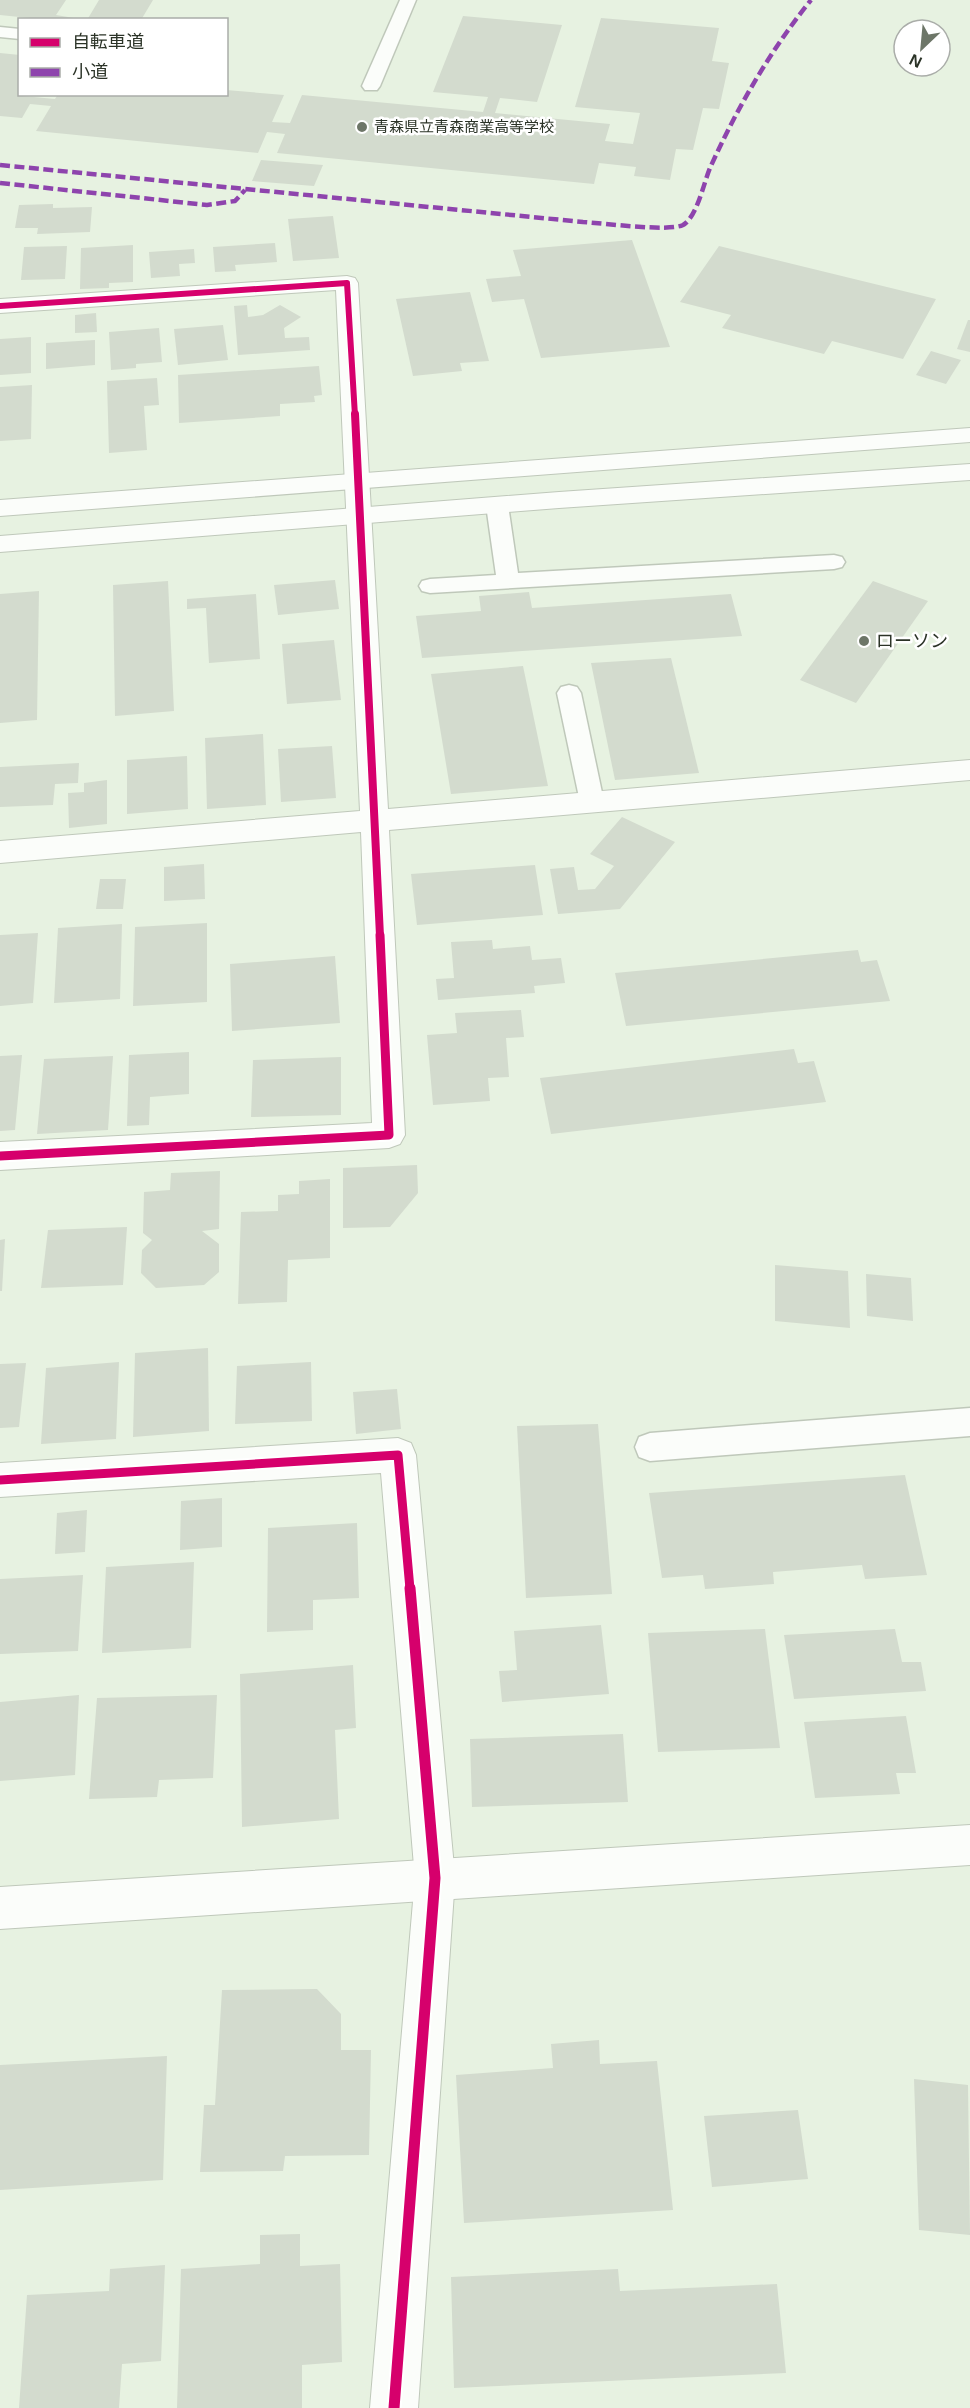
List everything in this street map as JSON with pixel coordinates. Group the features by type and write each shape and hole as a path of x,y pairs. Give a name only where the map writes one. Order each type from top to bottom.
{"street":[{"path":"0,306 347,283 389,1135 0,1156"},
{"path":"0,508 970,435"},
{"path":"0,544 970,471"},
{"path":"0,852 970,770"},
{"path":"0,1480 398,1455 435,1878 394,2408"},
{"path":"0,1908 970,1845"}],"lane":[{"path":"371,86 408,0"},
{"path":"0,32 18,34"},
{"path":"497,505 508,581"},
{"path":"430,586 834,562"},
{"path":"569,693 592,802"},
{"path":"650,1447 970,1422"}],"building":[{"path":"0,0 66,0 56,15 74,18 29,18 0,15"},
{"path":"99,0 153,0 142,18 88,18"},
{"path":"463,16 562,25 537,102 500,98 495,113 610,124 605,141 633,144 640,113 575,107 601,18 719,28 712,61 729,63 719,109 703,108 693,150 676,149 670,180 634,176 636,167 599,163 594,184 277,153 285,134 267,132 258,153 36,131 51,106 30,104 22,118 0,116 0,53 18,55 18,96 55,99 57,96 228,96 228,90 284,95 272,122 290,123 302,95 483,112 488,97 433,92"},
{"path":"261,160 323,165 314,186 252,181"},
{"path":"53,204 53,208 92,207 90,232 37,234 38,228 15,228 19,205"},
{"path":"333,216 339,258 293,261 288,219"},
{"path":"632,240 670,347 541,358 524,299 492,302 486,279 521,276 513,250"},
{"path":"275,243 277,262 235,265 236,271 215,272 213,247"},
{"path":"133,245 133,282 109,283 109,288 80,289 81,248"},
{"path":"67,246 65,279 21,280 24,247"},
{"path":"719,246 936,299 903,359 832,341 824,354 722,328 731,315 680,302"},
{"path":"194,249 195,263 179,264 180,276 151,278 149,252"},
{"path":"470,292 489,361 460,363 462,371 413,376 396,299"},
{"path":"247,305 248,317 263,315 280,305 301,317 284,328 285,338 309,337 310,350 238,355 234,306"},
{"path":"96,313 97,332 75,333 75,315"},
{"path":"968,320 970,320 970,352 957,349"},
{"path":"223,325 228,360 178,365 174,329"},
{"path":"159,328 162,362 136,364 136,368 111,370 109,332"},
{"path":"31,337 31,373 0,375 0,339"},
{"path":"95,340 95,365 46,369 46,343"},
{"path":"931,351 961,360 946,384 916,375"},
{"path":"319,366 322,395 314,396 315,402 280,404 280,416 179,423 178,375"},
{"path":"157,378 159,405 144,406 147,450 109,453 107,381"},
{"path":"32,385 31,439 0,441 0,387"},
{"path":"335,580 339,609 278,615 274,585"},
{"path":"168,581 174,711 115,716 113,585"},
{"name":"ローソン","path":"873,581 928,601 856,703 800,680"},
{"path":"39,591 37,720 0,723 0,594"},
{"path":"529,592 532,608 731,594 742,636 422,658 416,616 481,611 479,596"},
{"path":"256,594 260,659 209,663 206,608 187,609 187,599"},
{"path":"334,640 341,700 287,704 282,644"},
{"path":"671,658 699,773 615,780 591,663"},
{"path":"523,666 548,786 451,794 431,674"},
{"path":"263,734 266,805 207,809 205,738"},
{"path":"332,746 336,798 281,802 278,749"},
{"path":"187,756 188,809 127,814 127,760"},
{"path":"79,763 78,783 55,784 53,805 0,807 0,767"},
{"path":"107,780 107,824 69,828 68,793 84,792 84,783"},
{"path":"622,817 675,842 620,909 558,914 550,869 574,867 578,890 595,889 614,866 590,854"},
{"path":"204,864 205,899 164,901 164,867"},
{"path":"535,865 543,915 417,925 411,874"},
{"path":"100,879 126,879 123,909 96,909"},
{"path":"207,923 207,1002 133,1006 135,927"},
{"path":"122,924 120,999 54,1003 58,928"},
{"path":"38,933 33,1003 0,1006 0,935"},
{"path":"492,940 493,949 530,946 532,960 561,958 565,983 534,986 535,993 438,1000 436,979 454,978 451,942"},
{"path":"858,950 861,962 877,960 890,1001 626,1026 615,973"},
{"path":"335,956 340,1023 232,1031 230,964"},
{"path":"521,1010 524,1037 506,1038 509,1077 488,1078 490,1101 433,1105 427,1035 457,1033 455,1013"},
{"path":"794,1049 798,1063 814,1061 826,1102 551,1134 540,1078"},
{"path":"189,1052 189,1094 150,1097 149,1125 127,1126 129,1055"},
{"path":"22,1055 15,1130 0,1131 0,1056"},
{"path":"113,1056 108,1130 37,1134 44,1059"},
{"path":"341,1057 341,1115 251,1117 253,1060"},
{"path":"417,1165 418,1193 390,1227 343,1228 343,1168"},
{"path":"220,1171 219,1229 202,1231 219,1244 219,1272 204,1285 156,1288 141,1273 142,1250 152,1240 143,1233 144,1192 170,1190 171,1173"},
{"path":"330,1179 330,1258 288,1260 287,1302 238,1304 241,1212 278,1211 278,1195 299,1194 299,1181"},
{"path":"127,1227 123,1285 41,1288 48,1230"},
{"path":"5,1239 2,1291 0,1291 0,1240"},
{"path":"775,1265 848,1271 850,1328 775,1321"},
{"path":"866,1274 911,1278 913,1321 867,1316"},
{"path":"208,1348 209,1431 133,1437 135,1353"},
{"path":"119,1362 116,1439 41,1444 46,1368"},
{"path":"311,1362 312,1421 235,1424 237,1366"},
{"path":"26,1363 19,1427 0,1428 0,1364"},
{"path":"397,1389 401,1429 356,1434 353,1392"},
{"path":"598,1424 612,1594 526,1598 517,1426"},
{"path":"905,1475 927,1575 865,1579 862,1565 773,1572 774,1584 705,1589 703,1575 662,1578 649,1493"},
{"path":"222,1498 222,1547 180,1550 181,1501"},
{"path":"87,1510 85,1552 55,1554 57,1513"},
{"path":"357,1523 359,1598 313,1600 313,1630 267,1632 268,1528"},
{"path":"194,1562 191,1648 102,1653 106,1567"},
{"path":"83,1575 78,1651 0,1654 0,1579"},
{"path":"601,1625 609,1694 502,1702 499,1671 517,1670 514,1631"},
{"path":"765,1629 780,1748 658,1752 648,1633"},
{"path":"895,1629 902,1662 921,1662 926,1691 794,1699 784,1635"},
{"path":"353,1665 356,1728 335,1730 339,1819 242,1827 240,1674"},
{"path":"79,1695 75,1775 0,1781 0,1702"},
{"path":"217,1695 213,1778 159,1780 157,1797 89,1799 97,1698"},
{"path":"906,1716 916,1773 896,1773 900,1794 815,1798 804,1722"},
{"path":"623,1734 628,1802 472,1807 470,1739"},
{"path":"317,1989 341,2014 341,2050 371,2050 369,2155 285,2156 283,2171 200,2172 204,2105 215,2105 222,1990"},
{"path":"599,2040 600,2064 657,2061 673,2210 464,2223 456,2075 553,2068 551,2044"},
{"path":"167,2056 163,2180 0,2190 0,2065"},
{"path":"914,2079 968,2085 970,2235 919,2230"},
{"path":"798,2110 808,2179 712,2187 704,2116"},
{"path":"300,2234 300,2266 340,2264 342,2362 302,2365 302,2408 177,2408 181,2269 260,2264 260,2235"},
{"path":"165,2265 161,2361 122,2364 119,2408 19,2408 27,2295 109,2291 110,2269"},
{"path":"618,2269 620,2291 777,2284 786,2373 454,2388 451,2277"}],"marked path":[{"path":"0,165 583,222 674,228 689,219 712,164 745,100 782,38 811,0"},
{"path":"0,183 207,205 235,201 245,190"}],"cycle path":[{"path":"0,306 347,283 389,1135 0,1156"},
{"path":"0,1480 398,1455 435,1878 394,2408"}],"place":[{"name":"青森県立青森商業高等学校","path":"362,127"},
{"name":"ローソン","path":"864,641"}]}
